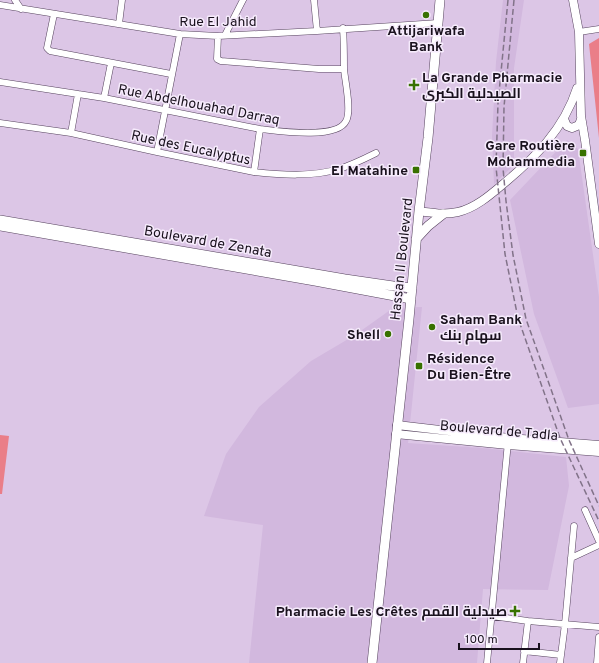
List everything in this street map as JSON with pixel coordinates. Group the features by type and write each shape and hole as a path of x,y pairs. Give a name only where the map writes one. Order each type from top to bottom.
{"main road":[{"name":"Hassan II Boulevard","path":"372,663 416,239 428,138 440,0"},
{"path":"416,239 428,226 443,214"},
{"name":"Boulevard de Zenata","path":"0,220 392,291 410,299"},
{"name":"Boulevard de Zenata","path":"0,226 270,269"},
{"name":"Boulevard de Zenata","path":"392,291 412,288"}],"street":[{"path":"15,0 22,9"},
{"path":"119,24 122,0"},
{"path":"225,35 243,0"},
{"path":"314,0 317,31"},
{"path":"573,0 579,32 581,118 599,244"},
{"name":"Rue El Jahid","path":"0,5 180,34 218,36 317,31 438,22"},
{"path":"54,14 47,48 50,51 172,74"},
{"name":"Rue Abdelhouahad Darraq","path":"0,82 104,98 260,129 287,132 316,132 335,129 346,121 348,111 344,70 344,28"},
{"path":"579,32 599,29"},
{"path":"157,152 180,34"},
{"path":"218,36 216,56 220,61 344,70"},
{"path":"104,98 111,63"},
{"path":"419,211 443,214 459,212 492,193 533,159 549,140 566,115 579,82"},
{"path":"71,133 78,94"},
{"path":"566,115 575,111 581,118"},
{"path":"566,115 565,124 571,128 581,140 586,151"},
{"path":"549,140 561,131 577,126 581,118"},
{"name":"Rue des Eucalyptus","path":"0,123 71,133 254,172 281,175 328,172 355,164 376,153"},
{"path":"254,172 260,129"},
{"name":"Boulevard de Tadla","path":"397,429 599,452"},
{"path":"487,663 508,442"},
{"name":"Boulevard de Tadla","path":"508,442 599,445"},
{"path":"584,510 599,541"},
{"path":"560,663 574,526"},
{"path":"571,558 599,545"},
{"path":"491,616 528,621 599,627"},
{"path":"523,663 528,621"},
{"path":"597,663 599,636"},
{"path":"524,651 560,655"}],"shaded area":[{"path":"503,0 524,0 514,68 514,165 494,184 492,136 496,62"},
{"path":"599,38 599,138 589,44"},
{"path":"567,140 578,149 599,297 599,404 568,408 534,314 510,200"},
{"path":"422,307 408,443 482,448 566,457 569,486 548,590 483,589 477,663 249,663 263,525 204,516 226,454 259,407 311,361 355,335 393,308"},
{"path":"0,435 9,436 2,494 0,494"}],"railway":[{"path":"508,0 498,103 496,167 505,254 518,318 560,438 599,521"},
{"path":"514,0 504,107 503,168 513,255 526,319 569,440 599,506"}],"place":[{"name":"Attijariwafa Bank","path":"426,15"},
{"name":"La Grande Pharmacie الصيدلية الكبرى","path":"414,85"},
{"name":"Gare Routière Mohammedia","path":"583,153"},
{"name":"El Matahine","path":"416,170"},
{"name":"Saham Bank سهام بنك","path":"432,327"},
{"name":"Shell","path":"388,334"},
{"name":"Résidence Du Bien-Être","path":"419,366"},
{"name":"Pharmacie Les Crêtes صيدلية القمم","path":"515,611"}]}
